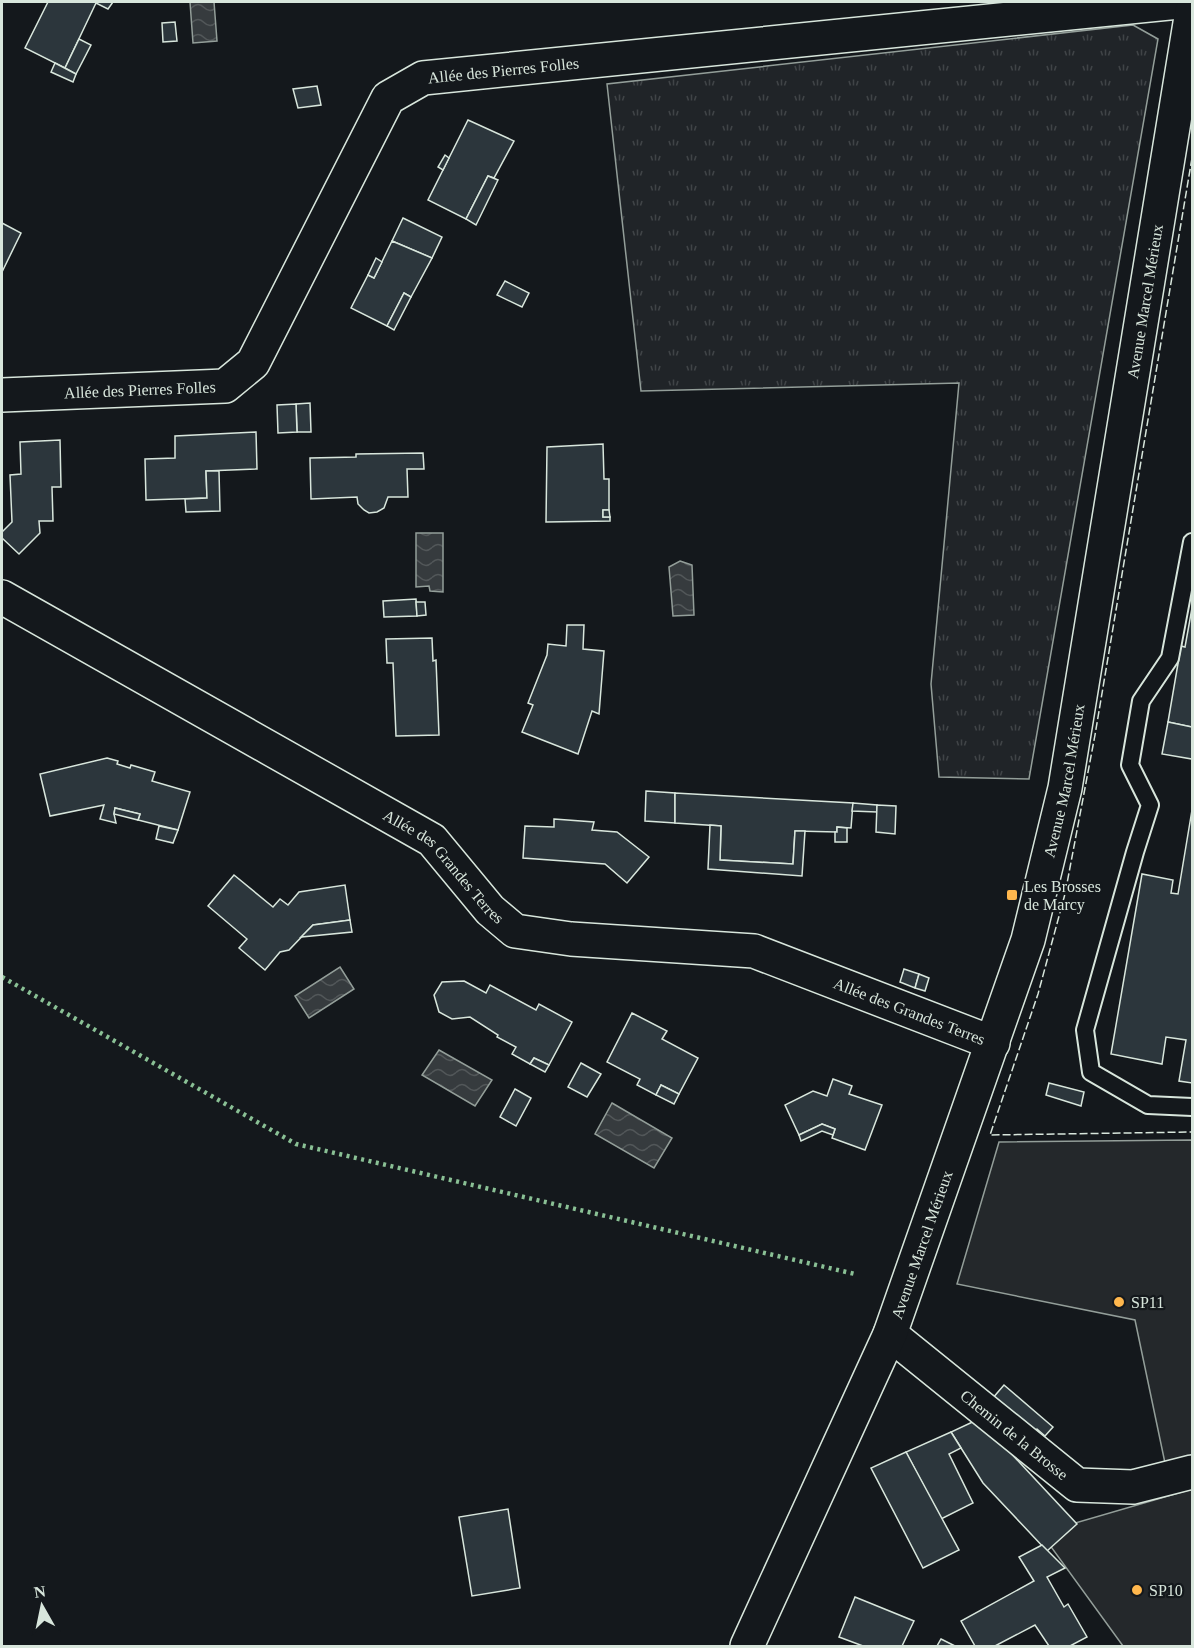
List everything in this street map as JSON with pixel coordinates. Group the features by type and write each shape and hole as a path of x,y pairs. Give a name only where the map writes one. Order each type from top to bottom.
{"street":[{"name":"Allée des Pierres Folles","path":"2,395 225,386 253,363 388,98 423,78 1179,2"},
{"name":"Avenue Marcel Mérieux","path":"747,1647 890,1334 1028,940 1065,788 1192,11"},
{"name":"Allée des Grandes Terres","path":"2,597 432,840 490,910 515,931 571,939 754,951 993,1043"},
{"name":"Chemin de la Brosse","path":"890,1334 1077,1485 1133,1487 1192,1472"}],"lane":[{"path":"1192,542 1170,658 1141,701 1130,765 1150,805 1085,1030 1091,1072 1148,1105 1192,1107"}],"green space":[{"path":"1133,25 1158,39 1029,779 939,777 931,684 959,383 641,391 607,84"}],"shaded area":[{"name":"SP11","path":"1192,1140 1192,1455 1165,1463 1135,1320 957,1284 999,1142"},
{"name":"SP10","path":"1192,1489 1192,1646 1123,1646 1041,1533"}],"water":[{"path":"190,2 214,2 217,41 193,43"},
{"path":"416,533 443,533 443,592 430,591 429,586 416,587"},
{"path":"680,561 692,565 694,615 673,616 669,567"},
{"path":"340,967 354,989 309,1018 295,996"},
{"path":"439,1050 492,1080 475,1106 422,1075"},
{"path":"612,1103 672,1138 654,1168 595,1134"}],"building":[{"path":"48,2 113,2 108,9 96,3 65,68 25,48"},
{"path":"175,22 177,41 163,42 162,23"},
{"path":"79,39 91,45 76,74 65,68"},
{"path":"55,63 76,74 73,82 51,72"},
{"path":"317,86 321,105 298,108 293,89"},
{"path":"468,120 514,141 494,178 488,176 466,219 428,200"},
{"path":"445,155 449,158 443,170 438,167"},
{"path":"488,176 498,180 476,225 466,219"},
{"path":"403,218 442,237 432,258 392,241"},
{"path":"2,223 21,233 2,272"},
{"path":"392,241 432,258 411,297 404,293 387,326 351,308 368,275 374,278"},
{"path":"376,258 382,262 374,278 368,275"},
{"path":"505,281 529,293 522,307 497,295"},
{"path":"404,293 411,297 394,330 387,326"},
{"path":"310,403 311,432 297,432 296,404"},
{"path":"296,404 297,432 278,433 277,405"},
{"path":"256,432 257,469 206,471 207,498 146,500 145,459 175,458 175,436"},
{"path":"60,440 61,487 52,487 53,521 39,521 40,533 19,554 2,538 2,532 12,522 10,475 21,474 20,442"},
{"path":"603,444 604,479 609,479 609,510 603,510 603,517 610,517 610,521 546,522 547,447"},
{"path":"423,453 424,469 407,469 408,497 388,497 384,508 377,512 369,513 364,510 358,504 357,497 311,499 310,458 356,457 356,454"},
{"path":"206,471 219,471 220,511 186,512 185,499 207,498"},
{"path":"603,510 609,510 610,517 603,517"},
{"path":"416,599 417,616 384,617 383,601"},
{"path":"416,602 425,602 426,615 417,616"},
{"path":"1192,608 1192,727 1168,722 1181,646 1185,647"},
{"path":"567,625 584,625 583,649 604,651 599,714 592,711 578,754 522,732 533,705 528,703 547,655 548,644 566,646"},
{"path":"432,638 433,661 436,660 439,735 396,736 393,663 387,663 386,639"},
{"path":"1168,722 1192,727 1192,759 1162,754"},
{"path":"107,758 130,768 131,765 155,772 152,781 190,792 178,830 138,820 140,814 115,808 116,823 100,819 104,805 50,816 40,774"},
{"path":"646,791 675,793 675,823 645,821"},
{"path":"675,793 853,803 851,828 837,827 837,832 795,831 793,864 720,860 721,826 675,823"},
{"path":"853,803 877,805 877,812 852,811"},
{"path":"877,805 896,806 895,834 876,832"},
{"path":"115,808 140,814 138,820 114,814"},
{"path":"1192,810 1192,1083 1179,1081 1186,1040 1166,1037 1162,1064 1111,1054 1142,874 1173,880 1171,893 1178,894"},
{"path":"554,819 594,822 592,830 617,832 649,857 627,883 605,864 523,858 525,826 554,827"},
{"path":"710,825 721,826 720,860 793,864 795,831 805,831 802,876 708,869"},
{"path":"159,826 178,830 173,843 156,839"},
{"path":"837,827 847,828 847,842 835,842"},
{"path":"234,875 273,907 280,899 288,905 299,892 345,885 350,920 313,925 289,950 280,952 265,970 239,948 247,939 208,906"},
{"path":"350,920 352,932 301,937 313,925"},
{"path":"904,969 919,974 915,988 900,982"},
{"path":"919,974 929,978 925,991 915,988"},
{"path":"464,981 486,993 490,985 536,1010 539,1004 572,1022 549,1065 534,1058 530,1064 512,1054 516,1047 497,1037 498,1035 470,1017 452,1019 439,1012 434,995 442,982"},
{"path":"632,1013 667,1031 662,1039 698,1058 679,1094 661,1085 656,1095 637,1085 640,1079 607,1062"},
{"path":"534,1058 549,1065 545,1072 530,1064"},
{"path":"581,1063 601,1074 587,1097 568,1087"},
{"path":"833,1079 852,1086 849,1094 882,1105 865,1150 832,1138 835,1129 822,1124 799,1135 785,1105 813,1091 827,1096"},
{"path":"1049,1083 1084,1092 1081,1106 1046,1095"},
{"path":"661,1085 679,1094 674,1104 656,1095"},
{"path":"515,1089 531,1098 516,1126 500,1117"},
{"path":"822,1124 835,1129 833,1135 822,1131 801,1141 799,1135"},
{"path":"1004,1385 1053,1427 1045,1436 1037,1429 1034,1433 992,1399"},
{"path":"979,1419 1077,1524 1047,1551 983,1483 951,1432"},
{"path":"951,1432 961,1448 949,1454 973,1503 941,1519 906,1452"},
{"path":"906,1452 959,1550 923,1568 871,1468"},
{"path":"508,1509 520,1588 472,1596 459,1517"},
{"path":"1042,1545 1065,1568 1047,1577 1064,1607 1068,1604 1087,1637 1070,1646 1049,1646 1035,1625 995,1646 975,1646 961,1621 1034,1581 1019,1557"},
{"path":"855,1597 914,1621 902,1646 863,1646 839,1637"},
{"path":"941,1639 955,1646 937,1646"}],"hedge":[{"path":"2,977 296,1144 855,1274"}],"fence":[{"path":"1192,158 1095,735 1065,894 1038,994 990,1135 1192,1132"}],"place":[{"name":"Les Brosses de Marcy","path":"1012,895"},
{"name":"SP11","path":"1119,1302"},
{"name":"SP10","path":"1137,1590"}]}
